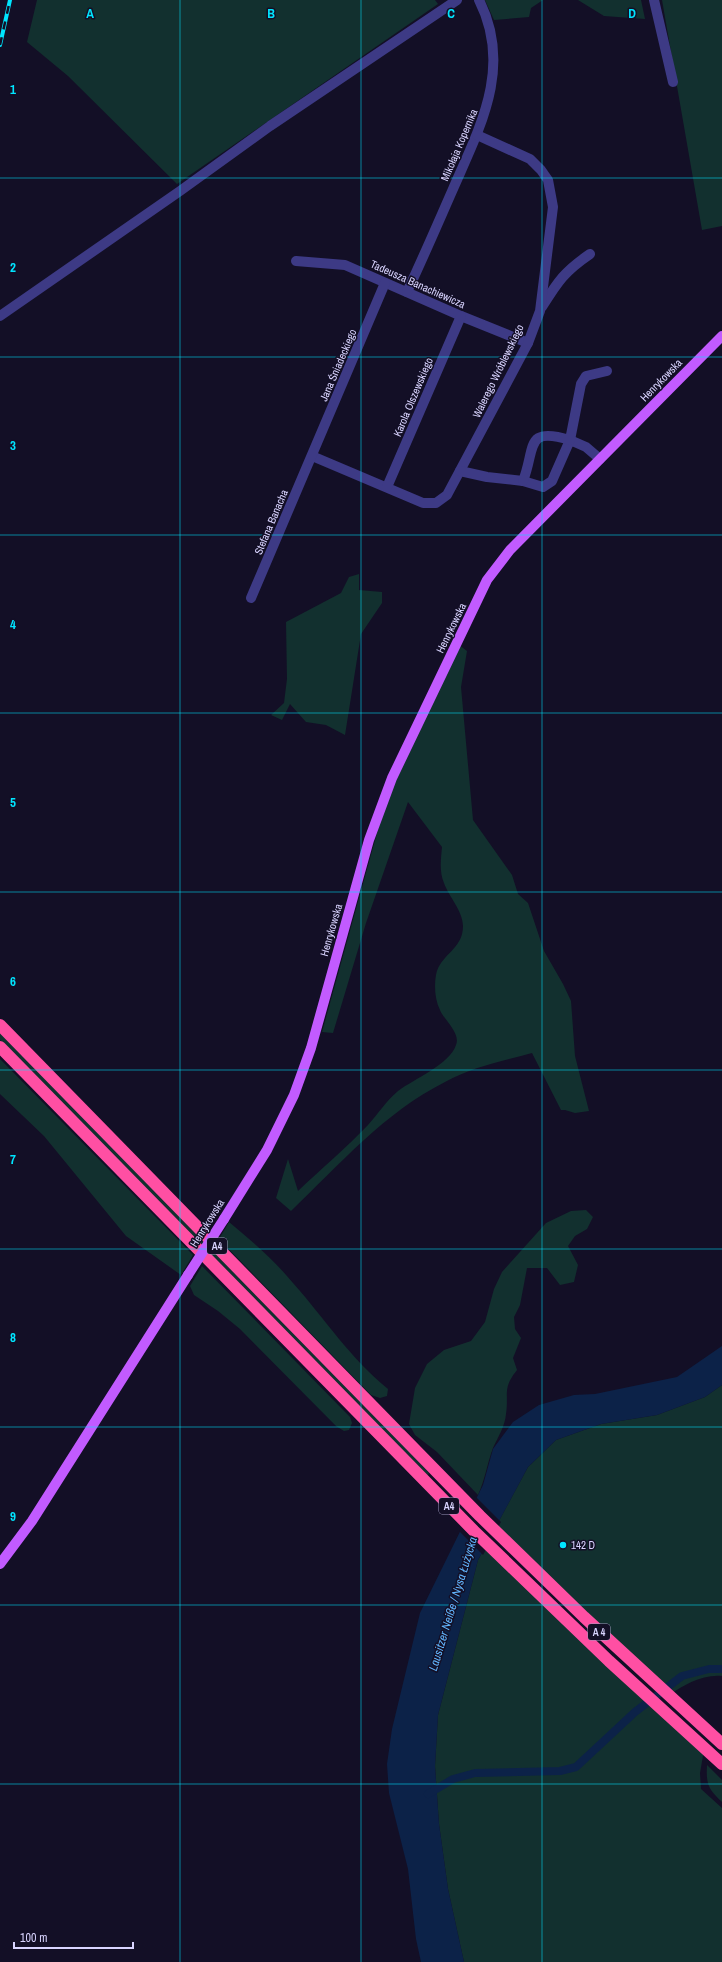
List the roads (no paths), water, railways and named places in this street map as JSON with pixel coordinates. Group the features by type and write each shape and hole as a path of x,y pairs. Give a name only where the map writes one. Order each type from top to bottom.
{"highway":[{"name":"A4","path":"0,1025 480,1516"},
{"name":"A4","path":"0,1047 474,1531"},
{"name":"A 4","path":"480,1516 584,1617 722,1744"},
{"name":"A 4","path":"474,1531 604,1656 722,1764"}],"main road":[{"name":"Henrykowska","path":"0,1564 32,1521 267,1150 294,1095 310,1048 369,840 389,785 487,580 510,550 722,336"}],"street":[{"path":"0,316 180,191 276,122 457,0"},
{"name":"Mikołaja Kopernika","path":"407,292 477,135 490,99 494,69 492,39 483,8 479,0"},
{"path":"654,0 673,82"},
{"name":"Walerego Wróblewskiego","path":"312,456 423,503 436,504 447,495 528,343 540,311 553,207 548,180 530,159 477,135"},
{"path":"540,311 557,282 572,266 590,254"},
{"name":"Tadeusza Banachiewicza","path":"296,261 345,265 461,316 528,343"},
{"name":"Jana Śniadeckiego","path":"312,456 385,283"},
{"name":"Karola Olszewskiego","path":"387,487 461,316"},
{"path":"460,471 487,477 523,481 539,487 548,485 559,469 570,440 581,384 586,376 607,371"},
{"path":"523,481 534,441 540,436 554,435 570,440 586,447 600,458"},
{"name":"Stefana Banacha","path":"251,598 312,456"}],"water":[{"name":"Lausitzer Neiße / Nysa Łużycka","path":"722,1346 722,1385 705,1397 657,1415 601,1424 556,1440 528,1467 478,1560 438,1715 435,1766 439,1824 448,1889 464,1962 421,1962 416,1939 408,1869 389,1793 387,1764 392,1729 420,1613 483,1485 493,1449 513,1422 539,1405 574,1395 595,1394 677,1377"}],"waterway":[{"path":"428,1794 453,1779 475,1773 560,1771 576,1767 635,1712 682,1676 709,1669 722,1669"}],"railway":[{"path":"0,45 10,0"}],"place":[{"name":"142 D","path":"563,1545"}]}
